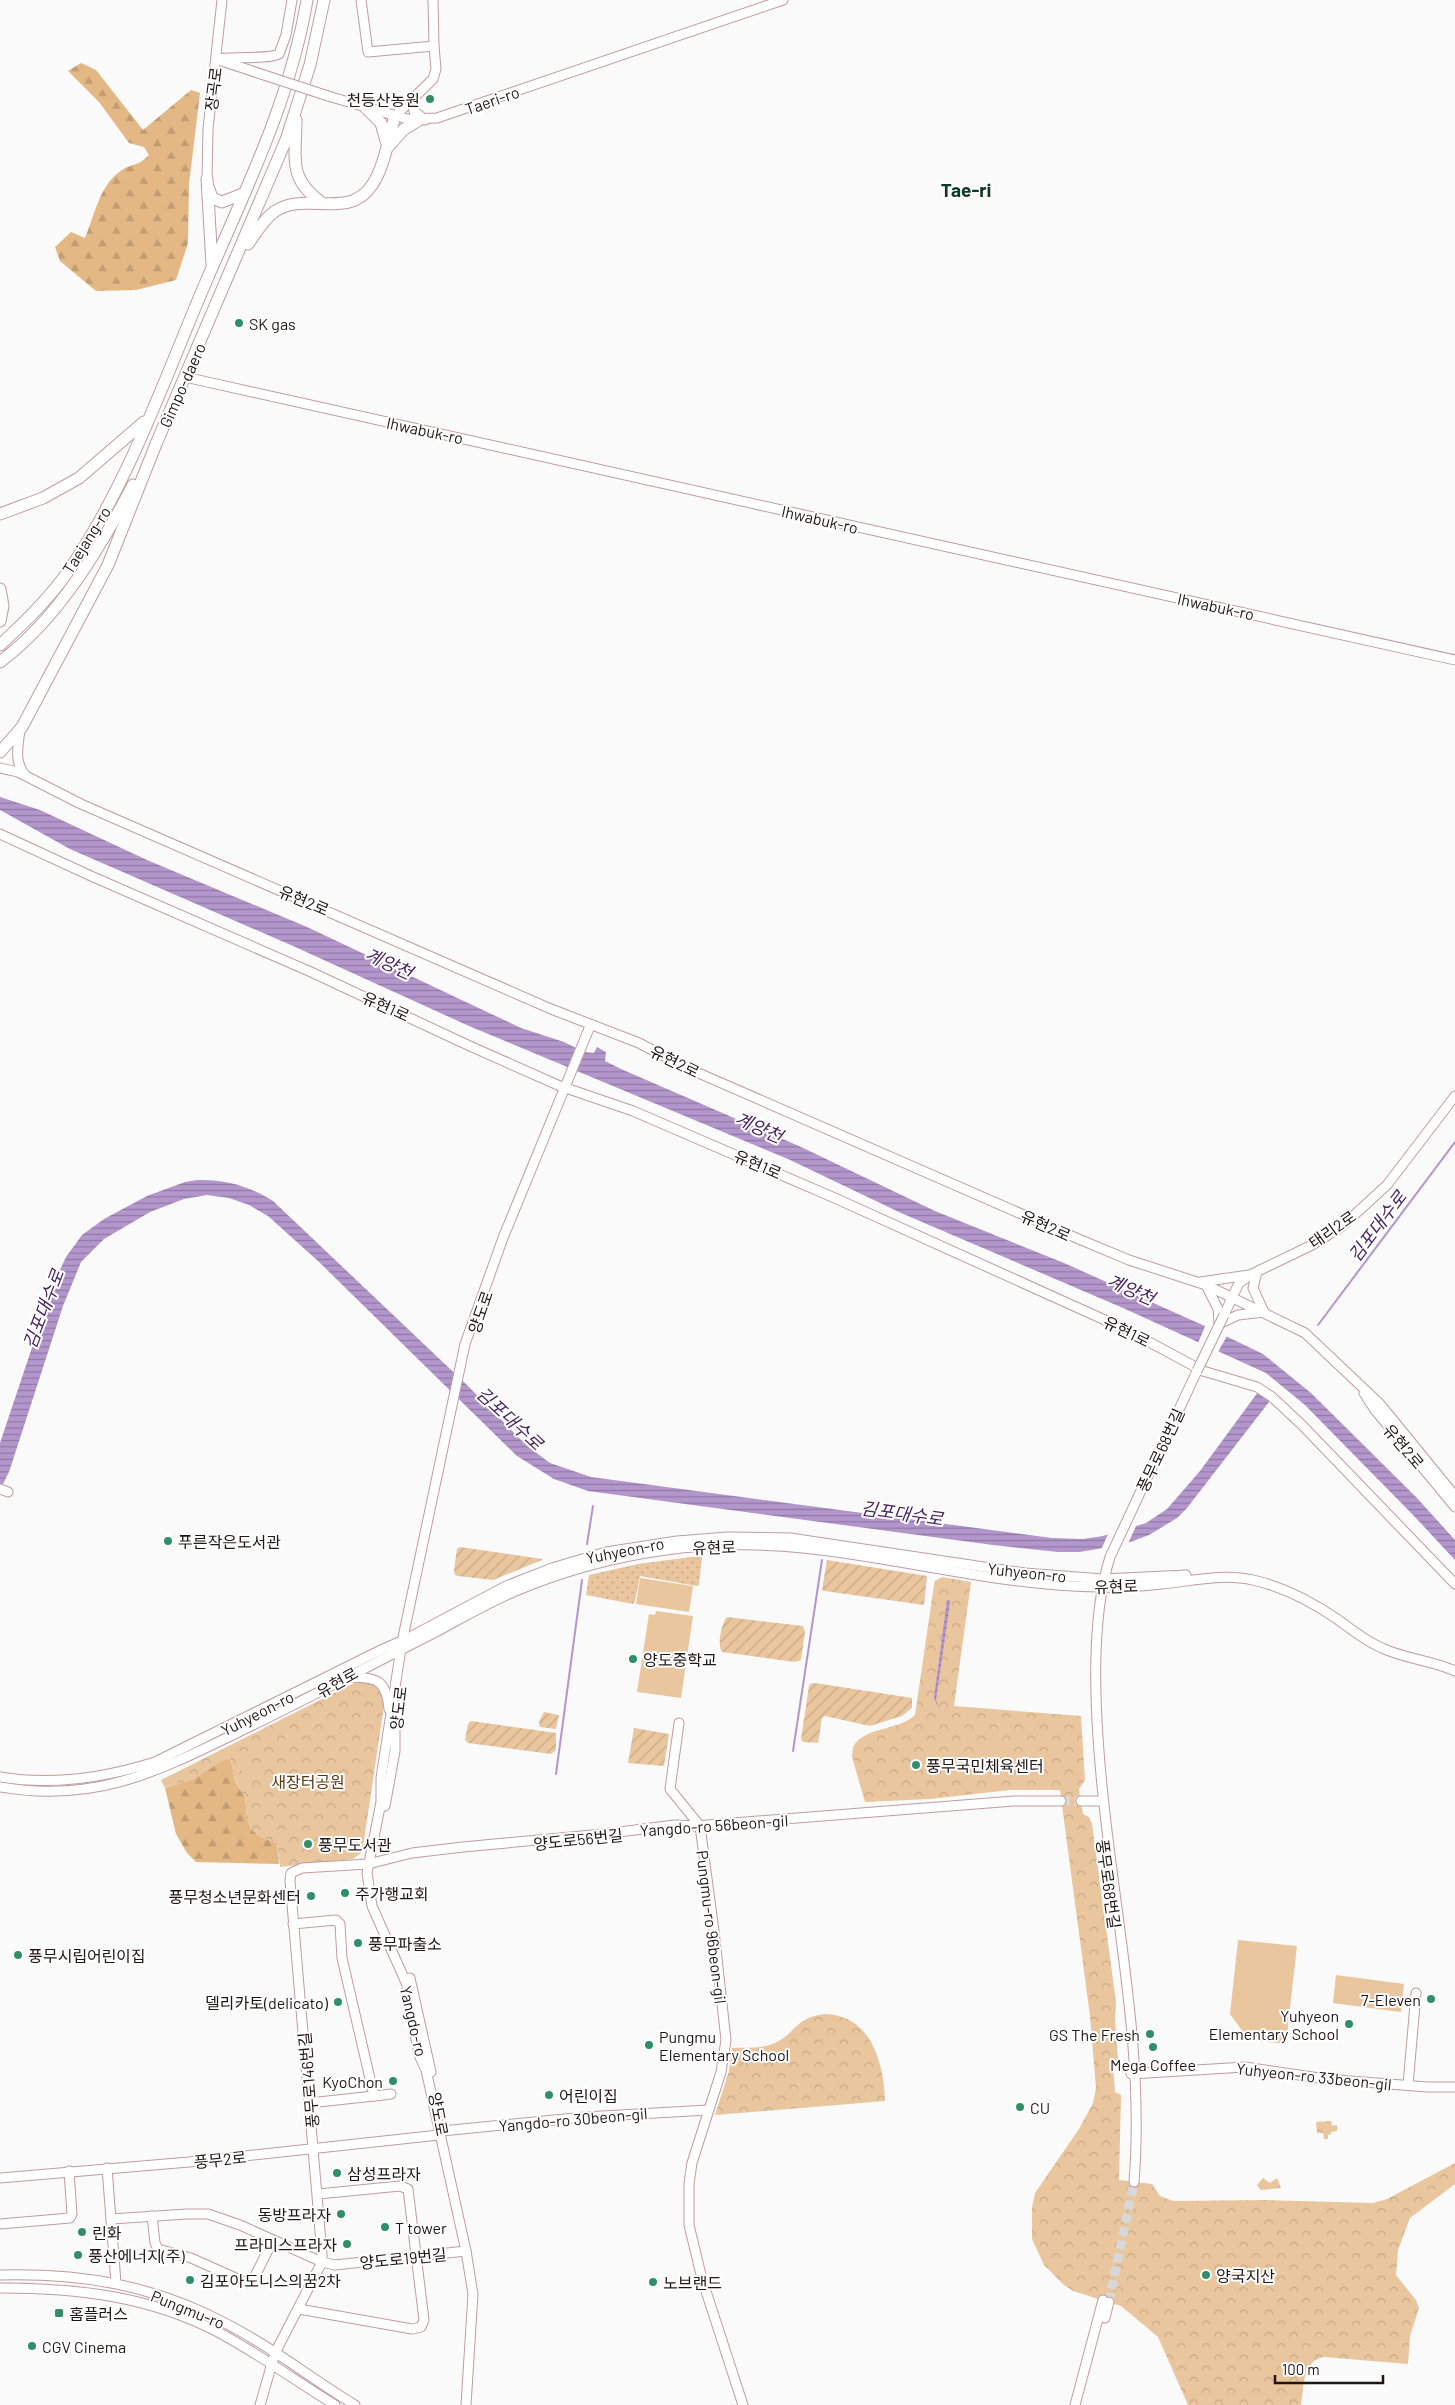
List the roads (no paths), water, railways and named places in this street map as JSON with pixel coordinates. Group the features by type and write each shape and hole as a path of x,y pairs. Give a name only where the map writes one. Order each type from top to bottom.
{"main road":[{"name":"Gimpo-daero","path":"0,514 43,498 79,478 147,419 212,266 245,194 283,96 307,0"},
{"name":"Gimpo-daero","path":"0,752 20,730 108,565 156,444 235,262 296,112 310,65 324,0"},
{"path":"365,108 381,123 385,148"},
{"path":"296,112 295,159 298,177 308,193 322,203"},
{"path":"235,262 266,219 275,210 292,204 342,204 358,198 368,190 378,173 395,116"},
{"path":"385,148 399,133 422,120"},
{"path":"207,178 210,193 216,201 228,201 245,194"},
{"path":"207,178 208,223 212,266"},
{"name":"Taejang-ro","path":"0,645 32,614 55,588 91,536 107,508 147,419"},
{"name":"Taejang-ro","path":"0,662 37,628 102,544 156,444"},
{"path":"0,589 3,606 0,621"}],"street":[{"name":"장곡로","path":"207,178 208,129 222,0"},
{"path":"216,59 240,56 270,58 279,54 286,35 292,0"},
{"path":"361,0 368,52 434,46"},
{"path":"395,116 429,84 435,75 432,0"},
{"name":"Taeri-ro","path":"216,59 365,108 395,116 422,120 445,116 783,0"},
{"path":"413,97 414,111 422,120"},
{"name":"Ihwabuk-ro","path":"186,377 1455,660"},
{"path":"20,730 18,757 21,770 25,776"},
{"name":"유현2로","path":"0,768 25,776 81,804 593,1029 639,1043 687,1068 1081,1240 1129,1260 1232,1296 1289,1324 1320,1345 1380,1404 1455,1496"},
{"name":"유현1로","path":"0,834 567,1087 633,1111 837,1199 1127,1330 1203,1371 1257,1387 1278,1403 1455,1584"},
{"name":"양도로","path":"370,1862 380,1838 394,1751 394,1729 404,1644 473,1319 499,1247 593,1029"},
{"name":"태리2로","path":"1224,1315 1239,1283 1254,1273 1312,1245 1341,1227 1387,1185 1455,1096"},
{"path":"1254,1273 1253,1288 1264,1312 1224,1315 1202,1284 1254,1273"},
{"name":"풍무로68번길","path":"1133,2074 1098,1801 1092,1725 1091,1661 1096,1606 1110,1557 1224,1315"},
{"name":"유현2로","path":"1357,1383 1375,1410 1455,1507"},
{"name":"Yuhyeon-ro","path":"0,1777 25,1781 74,1780 102,1776 155,1762 382,1649 404,1644 494,1592 552,1568 606,1552 684,1540 742,1537 805,1540 1102,1584 1231,1573 1254,1576 1300,1592 1378,1641 1455,1666"},
{"name":"유현로","path":"1102,1584 1230,1577 1251,1579 1277,1586 1325,1610 1382,1648 1455,1671"},
{"name":"풍무로68번길","path":"1102,1584 1096,1669 1097,1724 1106,1837 1129,2002 1133,2074 1132,2181"},
{"name":"유현로","path":"0,1788 45,1793 100,1788 135,1779 190,1755 346,1677 404,1644"},
{"name":"Yangdo-ro","path":"404,1644 381,1778 380,1802 368,1885 372,1906 407,1985 408,2005 441,2133 466,2251 473,2306 466,2405"},
{"path":"346,1677 373,1678 380,1682 388,1696 390,1720"},
{"path":"679,1723 670,1789 700,1826"},
{"name":"Yangdo-ro 56beon-gil","path":"370,1862 464,1847 666,1826 700,1826 1014,1801 1061,1801"},
{"path":"1081,1801 1098,1801"},
{"name":"Pungmu-ro 96beon-gil","path":"700,1826 725,2028 723,2062 690,2174 689,2225 702,2278 743,2405"},
{"name":"풍무로146번길","path":"260,2405 276,2353 322,2262 318,2194 290,1882 294,1871 370,1862"},
{"path":"293,1924 336,1920 340,1924 342,1958 374,2096"},
{"name":"Yuhyeon-ro 33beon-gil","path":"1408,2085 1416,1993"},
{"name":"Yuhyeon-ro 33beon-gil","path":"1133,2074 1245,2067 1326,2079 1455,2087"},
{"path":"310,2103 391,2094"},
{"name":"Yangdo-ro 30beon-gil","path":"441,2133 585,2117 708,2110"},
{"name":"양도로","path":"441,2133 470,2250 477,2294 470,2405"},
{"name":"풍무2로","path":"0,2178 314,2148 441,2133"},
{"path":"107,2168 116,2282"},
{"path":"0,2224 70,2218 72,2214 69,2171"},
{"path":"299,2309 419,2329 423,2326 424,2313 411,2196 406,2187 318,2194"},
{"name":"양도로19번길","path":"111,2219 208,2214 227,2220 322,2262 340,2265 466,2251"},
{"path":"152,2216 155,2243 158,2249 191,2258 247,2283 253,2280 273,2240"},
{"name":"Pungmu-ro","path":"0,2275 50,2274 116,2282 169,2299 226,2324 276,2353 355,2405"},
{"name":"Pungmu-ro","path":"0,2288 87,2291 144,2304 218,2332 273,2364 335,2405"},
{"path":"1075,2405 1106,2301 1082,2405"}],"waterway":[{"name":"김포대수로","path":"1318,1325 1455,1142"},
{"path":"587,1544 593,1506"},
{"path":"793,1751 822,1560"},
{"path":"556,1774 582,1580"}],"tunnel":[{"path":"1061,1801 1081,1801"},
{"path":"1109,2302 1134,2182"}],"place":[{"name":"천등산농원","path":"430,99"},
{"name":"SK gas","path":"239,323"},
{"name":"푸른작은도서관","path":"168,1541"},
{"name":"양도중학교","path":"633,1659"},
{"name":"풍무국민체육센터","path":"916,1765"},
{"name":"풍무도서관","path":"308,1844"},
{"name":"주가행교회","path":"345,1893"},
{"name":"풍무청소년문화센터","path":"311,1896"},
{"name":"풍무파출소","path":"358,1943"},
{"name":"풍무시립어린이집","path":"18,1955"},
{"name":"7-Eleven","path":"1431,1999"},
{"name":"델리카토(delicato)","path":"338,2002"},
{"name":"Yuhyeon Elementary School","path":"1349,2024"},
{"name":"GS The Fresh","path":"1150,2034"},
{"name":"Pungmu Elementary School","path":"649,2045"},
{"name":"Mega Coffee","path":"1153,2047"},
{"name":"KyoChon","path":"393,2081"},
{"name":"어린이집","path":"549,2095"},
{"name":"CU","path":"1020,2107"},
{"name":"삼성프라자","path":"337,2173"},
{"name":"동방프라자","path":"341,2214"},
{"name":"T tower","path":"385,2227"},
{"name":"린화","path":"82,2232"},
{"name":"프라미스프라자","path":"347,2244"},
{"name":"풍산에너지(주)","path":"78,2255"},
{"name":"양국지산","path":"1206,2275"},
{"name":"김포아도니스의꿈2차","path":"190,2280"},
{"name":"노브랜드","path":"653,2282"},
{"name":"홈플러스","path":"59,2313"},
{"name":"CGV Cinema","path":"32,2346"}],"district":[{"name":"Tae-ri","path":"966,189"}],"water label":[{"name":"계양천","path":"389,963"},
{"name":"계양천","path":"759,1127"},
{"name":"계양천","path":"1131,1289"}],"park label":[{"name":"새장터공원","path":"308,1781"}]}
